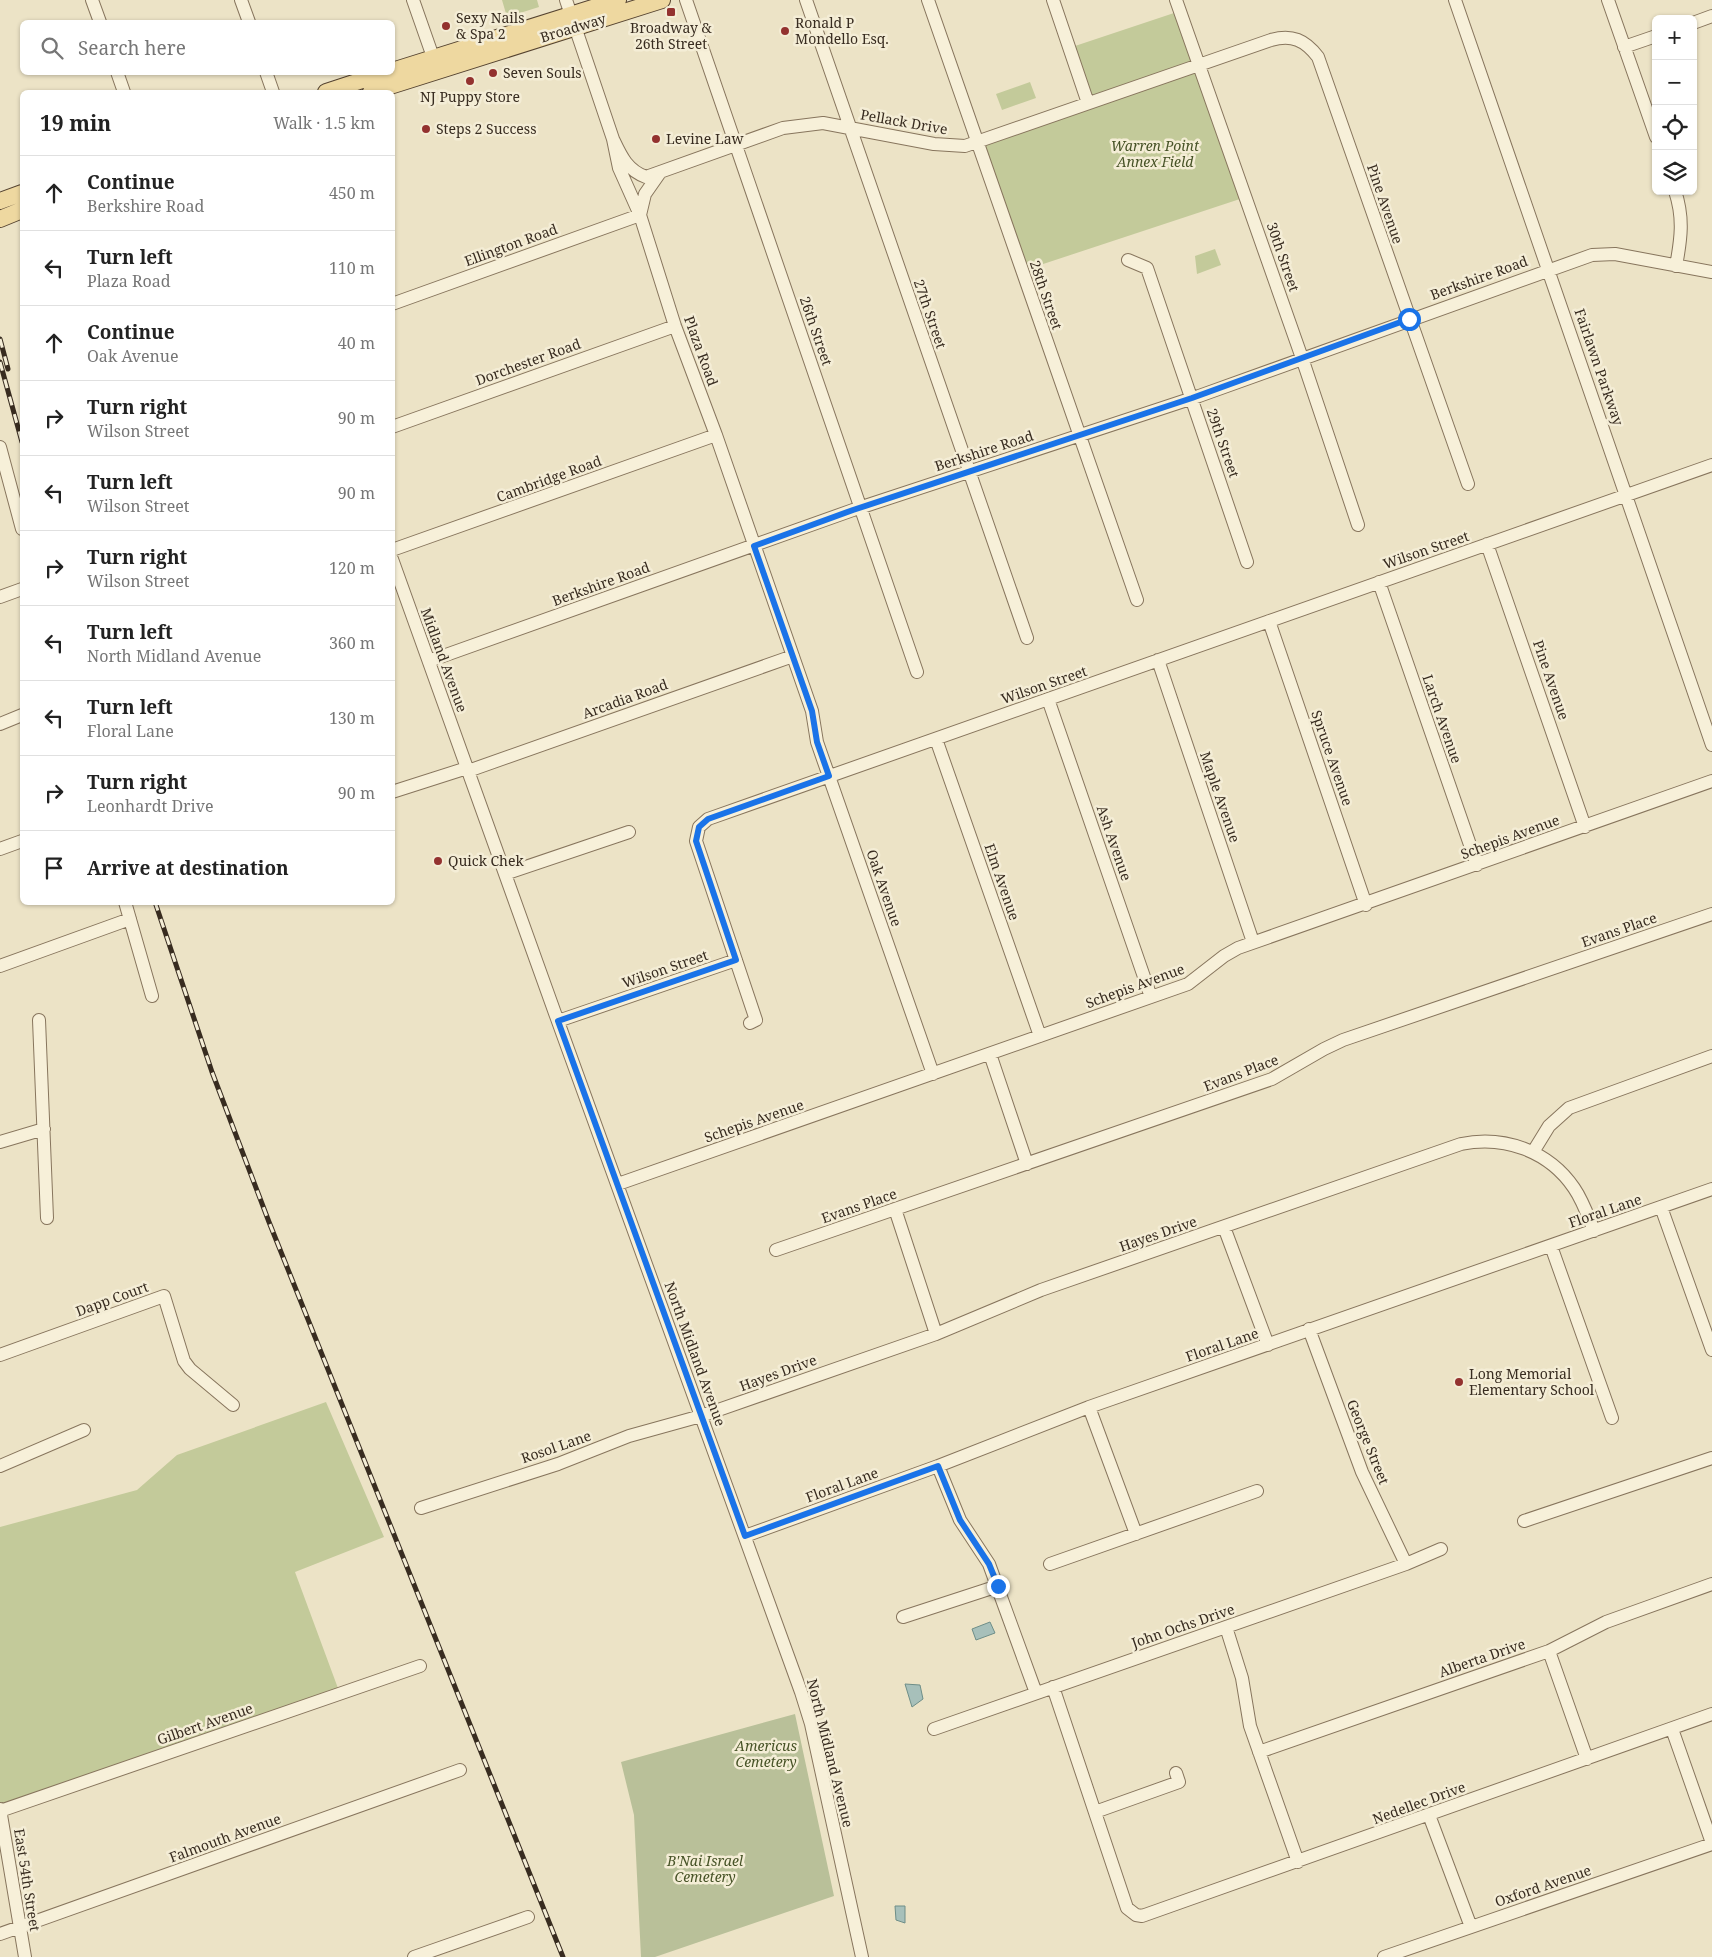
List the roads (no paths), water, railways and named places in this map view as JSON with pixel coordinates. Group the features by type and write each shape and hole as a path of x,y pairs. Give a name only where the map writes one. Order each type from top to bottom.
{"main road":[{"name":"Broadway","path":"395,69 618,0"},
{"name":"Broadway","path":"376,90 571,14 662,0"},
{"path":"332,90 378,75"},
{"path":"0,201 20,194"},
{"path":"0,219 20,211"}],"street":[{"path":"92,0 99,20"},
{"path":"241,0 248,20"},
{"path":"413,0 433,57"},
{"name":"26th Street","path":"686,0 917,672"},
{"name":"27th Street","path":"806,0 1026,638"},
{"name":"28th Street","path":"928,0 1137,600"},
{"path":"1052,0 1088,103"},
{"name":"30th Street","path":"1176,0 1302,358 1358,525"},
{"name":"Fairlawn Parkway","path":"1455,0 1712,745"},
{"path":"1608,0 1652,126"},
{"name":"Plaza Road","path":"571,14 613,139 620,168 640,215 675,326 716,435 812,711"},
{"path":"1697,22 1712,16"},
{"path":"1624,46 1652,37"},
{"name":"Pine Avenue","path":"1200,66 1279,38 1300,39 1318,56 1468,484"},
{"name":"Pellack Drive","path":"659,174 735,144 783,128 822,123 934,144 965,146 1200,66"},
{"path":"118,75 123,90"},
{"path":"267,75 272,90"},
{"path":"613,139 624,161 634,172 646,176 659,174"},
{"path":"640,215 645,194 659,174"},
{"path":"1676,195 1682,217 1682,232 1676,266"},
{"name":"Ellington Road","path":"395,303 640,215"},
{"name":"Berkshire Road","path":"429,661 861,508 1192,398 1592,255 1603,254 1712,272"},
{"name":"29th Street","path":"1128,260 1147,268 1247,562"},
{"name":"Dorchester Road","path":"395,426 675,326"},
{"name":"Cambridge Road","path":"395,549 716,435"},
{"path":"0,447 3,472 20,523"},
{"name":"Wilson Street","path":"558,1021 736,960 696,841 699,827 708,819 1712,465"},
{"name":"Pine Avenue","path":"1487,544 1585,826"},
{"name":"Midland Avenue","path":"395,567 467,770"},
{"name":"Larch Avenue","path":"1379,582 1477,865"},
{"path":"0,597 20,590"},
{"name":"Spruce Avenue","path":"1270,621 1366,905"},
{"name":"Arcadia Road","path":"395,791 467,770 793,656"},
{"name":"Maple Avenue","path":"1158,660 1253,942"},
{"name":"Ash Avenue","path":"1048,699 1151,997"},
{"name":"Oak Avenue","path":"812,711 817,742 933,1074"},
{"path":"0,724 20,716"},
{"name":"Elm Avenue","path":"936,739 1040,1036"},
{"name":"North Midland Avenue","path":"467,770 745,1536 808,1716 862,1957"},
{"name":"Schepis Avenue","path":"618,1184 1188,984 1224,956 1253,942 1366,905 1712,781"},
{"path":"506,874 629,832"},
{"path":"0,849 20,842"},
{"path":"126,905 152,996"},
{"name":"Evans Place","path":"776,1250 1272,1079 1343,1040 1712,914"},
{"path":"0,966 130,919"},
{"path":"736,960 756,1020 750,1022"},
{"path":"39,1020 47,1218"},
{"path":"990,1054 1027,1164"},
{"path":"1533,1152 1549,1126 1569,1108 1712,1056"},
{"path":"0,1142 44,1129"},
{"name":"Hayes Drive","path":"701,1416 936,1334 1041,1290 1461,1144 1500,1142 1533,1152 1553,1165 1574,1188 1594,1231"},
{"name":"Floral Lane","path":"745,1536 938,1466 1089,1407 1712,1189"},
{"path":"1661,1207 1712,1350"},
{"path":"895,1209 936,1334"},
{"path":"1224,1227 1268,1345"},
{"path":"1551,1246 1612,1418"},
{"name":"Dapp Court","path":"0,1355 164,1296 184,1361 190,1369 232,1405"},
{"name":"George Street","path":"1309,1329 1362,1472 1406,1564"},
{"path":"1089,1407 1136,1534"},
{"name":"Rosol Lane","path":"421,1508 558,1464 629,1436 701,1416"},
{"path":"0,1466 84,1430"},
{"path":"1524,1521 1712,1458"},
{"path":"938,1466 960,1520 989,1564 1036,1693"},
{"path":"1050,1564 1257,1491"},
{"name":"John Ochs Drive","path":"934,1729 1406,1564 1441,1549"},
{"name":"Alberta Drive","path":"1259,1752 1549,1651 1606,1622 1712,1584"},
{"path":"903,1617 998,1586"},
{"path":"1226,1627 1240,1670 1250,1726 1298,1862"},
{"path":"1549,1651 1587,1759"},
{"name":"Gilbert Avenue","path":"0,1810 420,1666"},
{"path":"1053,1687 1095,1812 1179,1782 1176,1773"},
{"name":"Nedellec Drive","path":"1095,1812 1128,1908 1136,1915 1148,1915 1712,1714"},
{"path":"1672,1729 1712,1843"},
{"name":"Falmouth Avenue","path":"0,1934 460,1770"},
{"name":"East 54th Street","path":"0,1810 25,1957"},
{"path":"1429,1815 1471,1927"},
{"name":"Oxford Avenue","path":"1384,1957 1712,1843"},
{"path":"414,1957 528,1916"}],"water":[{"path":"990,1622 995,1633 976,1640 972,1629"},
{"path":"905,1684 920,1685 923,1699 912,1707"},
{"path":"895,1906 905,1906 905,1923 896,1920"}],"railway":[{"path":"0,339 8,369"},
{"path":"0,362 20,435"},
{"path":"156,905 212,1072 269,1222 563,1957"}],"place":[{"name":"Broadway & 26th Street","path":"671,12"},
{"name":"Sexy Nails & Spa 2","path":"446,26"},
{"name":"Ronald P Mondello Esq.","path":"785,31"},
{"name":"Seven Souls","path":"493,73"},
{"name":"NJ Puppy Store","path":"470,81"},
{"name":"Steps 2 Success","path":"426,129"},
{"name":"Levine Law","path":"656,139"},
{"name":"Quick Chek","path":"438,861"},
{"name":"Long Memorial Elementary School","path":"1459,1382"}],"park label":[{"name":"Warren Point Annex Field","path":"1155,154"},
{"name":"Americus Cemetery","path":"766,1754"},
{"name":"B'Nai Israel Cemetery","path":"705,1869"}]}
